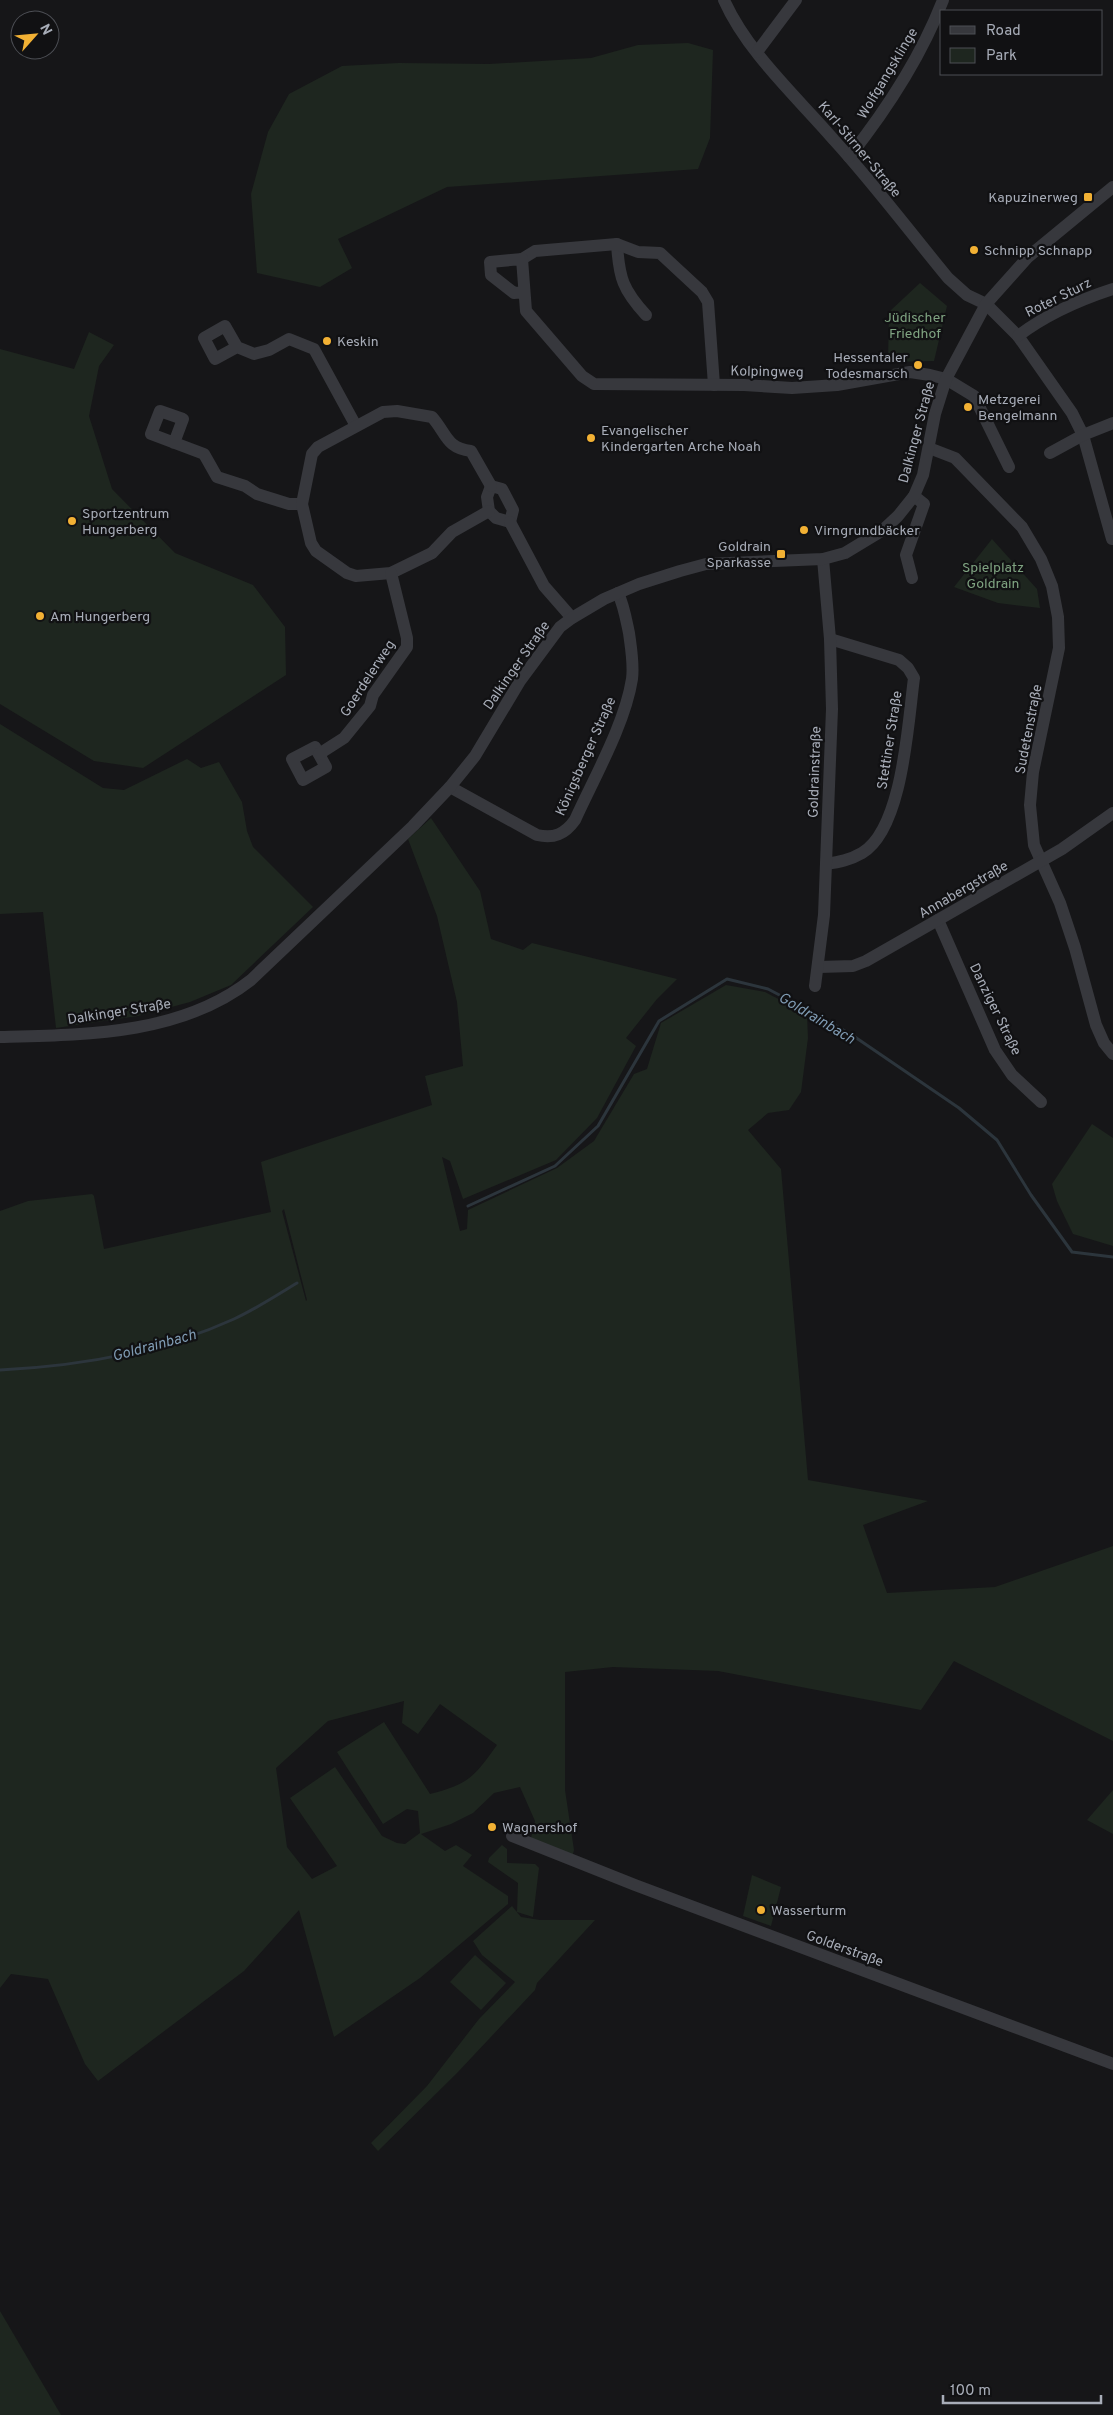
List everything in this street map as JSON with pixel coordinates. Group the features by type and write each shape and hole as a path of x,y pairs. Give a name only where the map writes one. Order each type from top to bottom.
{"street":[{"name":"Karl-Stirner-Straße","path":"724,0 733,19 757,52 850,157 948,278 967,295 986,304 1018,336 1045,372 1083,435 1108,506 1112,539"},
{"path":"757,52 796,0"},
{"name":"Wolfgangsklinge","path":"850,157 872,129 902,82 926,38 942,0"},
{"name":"Dalkinger Straße","path":"0,1037 80,1035 148,1025 181,1017 231,996 251,980 413,826 450,787 475,756 520,681 560,627 572,618 639,584 706,564 823,559 845,553 883,530 898,516 914,496 923,475 935,414 946,379 986,304 1028,257 1113,186"},
{"path":"617,244 621,282 630,298 646,315"},
{"path":"524,292 514,293 491,275 490,262 522,259 535,251 617,244 638,252 660,253 702,292 708,302 714,385"},
{"name":"Kolpingweg","path":"522,259 526,311 582,376 594,384 792,388 828,386 910,372 946,379 974,396 1009,467"},
{"name":"Roter Sturz","path":"1018,336 1037,321 1084,298 1113,289"},
{"path":"237,347 254,354 269,350 289,339 314,349 356,426"},
{"path":"489,512 452,532 432,553 391,574 356,576 347,573 316,551 311,542 302,504 312,454 326,442 383,412 432,417 450,445 457,450 471,451 491,486 502,489 513,510 510,522 544,586 572,618"},
{"path":"1050,453 1083,435 1113,423"},
{"path":"174,443 204,454 217,476 246,486 257,494 289,504 302,504"},
{"name":"Sudetenstraße","path":"929,448 955,458 1022,527 1041,559 1052,586 1058,617 1059,648 1033,772 1030,806 1034,845 1056,894 1072,939 1096,1025 1104,1043 1113,1054"},
{"path":"491,486 487,497 489,512 496,518 510,522"},
{"path":"912,578 906,555 924,504 914,496"},
{"name":"Goldrainstraße","path":"815,986 819,967 826,864 832,709 830,639 823,559"},
{"name":"Goerdelerweg","path":"319,754 344,738 370,706 373,695 407,647 407,638 391,574"},
{"name":"Königsberger Straße","path":"450,787 537,835 549,838 568,829 575,820 615,732 626,705 632,678 632,656 624,605 618,593"},
{"name":"Stettiner Straße","path":"826,864 845,862 864,853 875,841 884,825 896,796 902,773 914,678 908,668 899,660 830,639"},
{"name":"Annabergstraße","path":"819,967 853,966 866,961 1041,861 1113,812"},
{"name":"Danziger Straße","path":"938,920 995,1050 1012,1075 1041,1102"},
{"name":"Golderstraße","path":"512,1836 635,1885 1113,2064"}],"green space":[{"path":"688,43 713,50 710,138 698,169 447,187 338,239 352,268 320,287 257,273 251,194 268,132 289,94 342,66 399,63 489,64 591,58 638,45"},
{"name":"Jüdischer Friedhof","path":"920,283 947,306 934,361 888,362 889,312"},
{"name":"Sportzentrum Hungerberg","path":"89,332 114,345 99,366 89,416 112,489 175,553 253,585 285,627 286,675 143,768 94,761 0,704 0,349 74,369"},
{"name":"Spielplatz Goldrain","path":"992,539 1037,589 1040,608 998,603 954,587"},
{"path":"0,724 103,788 124,790 187,759 201,768 219,762 242,802 247,831 253,847 313,907 231,985 190,1002 138,1016 56,1028 43,912 0,914"},
{"path":"431,818 480,891 491,939 523,950 532,943 677,979 657,999 626,1038 636,1046 597,1118 556,1160 463,1199 450,1161 442,1157 460,1231 467,1229 468,1210 557,1168 594,1141 634,1074 647,1069 661,1023 726,985 765,992 807,1014 808,1038 801,1092 789,1110 768,1113 748,1130 781,1169 808,1480 928,1501 863,1525 887,1593 995,1587 1113,1546 1113,1741 954,1661 921,1710 718,1671 613,1667 565,1672 565,1790 574,1850 572,1858 530,1842 535,1821 520,1787 494,1793 473,1813 451,1824 421,1834 445,1851 456,1845 472,1855 463,1866 508,1896 508,1904 420,1978 334,2037 299,1910 244,1971 98,2081 85,2064 48,1979 11,1974 0,1988 0,1211 28,1201 92,1194 94,1196 104,1249 271,1212 261,1162 432,1105 425,1076 463,1066 457,1002 437,916 408,839","holes":["284,1209 307,1300 306,1301 282,1211","404,1701 402,1723 418,1734 440,1704 497,1745 482,1765 469,1778 454,1787 430,1794 384,1722 337,1752 383,1824 407,1809 418,1811 420,1833 405,1844 397,1843 382,1836 335,1767 290,1798 337,1866 312,1879 287,1847 276,1768 328,1721"]},
{"path":"1092,1124 1113,1138 1113,1246 1073,1234 1057,1201 1052,1184"},
{"path":"1113,1790 1113,1834 1087,1820"},
{"path":"502,1845 507,1849 507,1863 535,1864 539,1868 533,1917 517,1912 518,1883 488,1862 489,1858"},
{"path":"752,1875 781,1887 771,1926 743,1916"},
{"path":"512,1906 521,1917 540,1920 595,1920 537,1983 535,1990 457,2073 378,2151 371,2143 427,2086 479,2019 515,1982 482,1955 473,1941"},
{"path":"475,1955 506,1983 481,2010 450,1982"},
{"path":"0,2311 61,2415 0,2415"}],"waterway":[{"name":"Goldrainbach","path":"468,1206 555,1166 598,1126 659,1021 727,979 768,989 810,1011 852,1035 959,1108 997,1140 1031,1195 1072,1252 1113,1257"},
{"name":"Goldrainbach","path":"0,1370 90,1361 149,1349 207,1331 242,1315 297,1283"}],"place":[{"name":"Kapuzinerweg","path":"1088,197"},
{"name":"Schnipp Schnapp","path":"974,250"},
{"name":"Keskin","path":"327,341"},
{"name":"Hessentaler Todesmarsch","path":"918,365"},
{"name":"Metzgerei Bengelmann","path":"968,407"},
{"name":"Evangelischer Kindergarten Arche Noah","path":"591,438"},
{"name":"Sportzentrum Hungerberg","path":"72,521"},
{"name":"Virngrundbäcker","path":"804,530"},
{"name":"Goldrain Sparkasse","path":"781,554"},
{"name":"Am Hungerberg","path":"40,616"},
{"name":"Wagnershof","path":"492,1827"},
{"name":"Wasserturm","path":"761,1910"}]}
